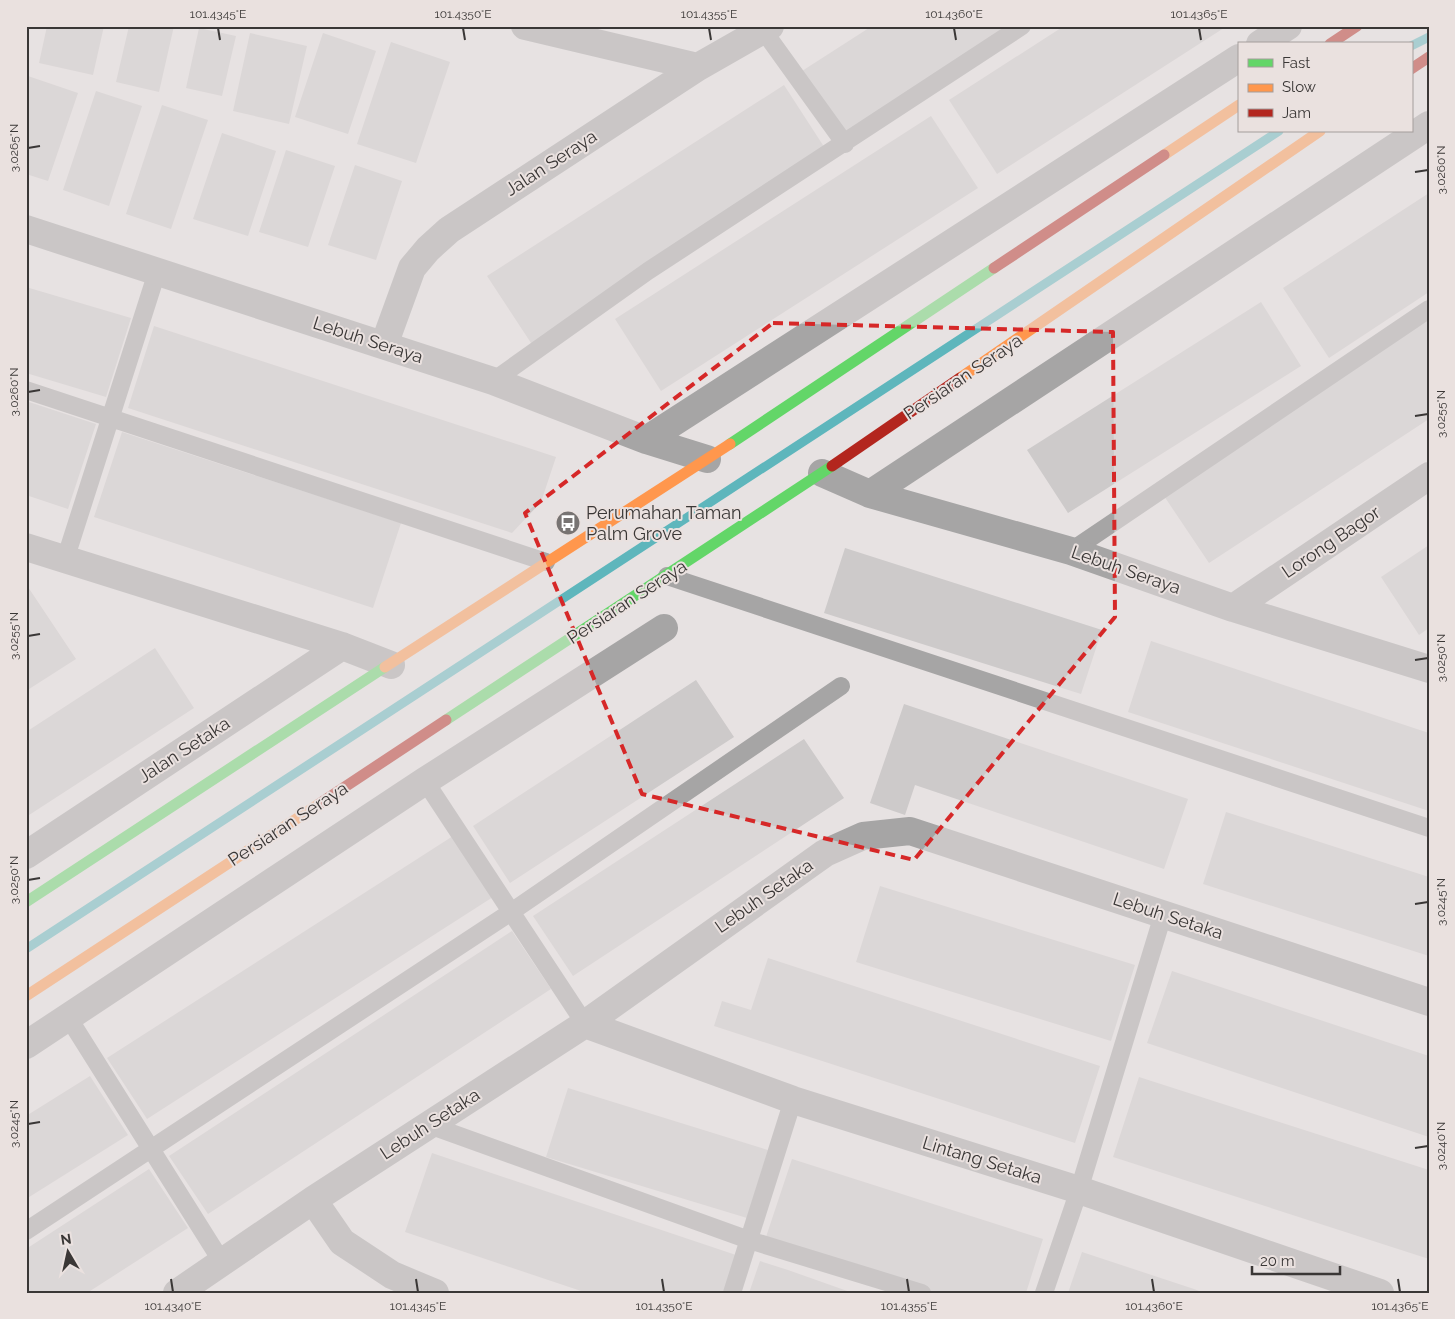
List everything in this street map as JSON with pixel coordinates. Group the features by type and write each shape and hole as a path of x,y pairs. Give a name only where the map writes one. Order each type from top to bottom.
{"main road":[{"path":"1333,42 1357,26"},
{"path":"1412,68 1429,57"},
{"path":"26,902 707,459 1238,106"},
{"name":"Persiaran Seraya","path":"26,996 822,473 1319,132"}],"street":[{"path":"525,26 698,67"},
{"path":"1263,42 1288,26"},
{"name":"Jalan Seraya","path":"384,345 412,268 428,249 449,230 698,67 766,28"},
{"path":"646,440 1238,59"},
{"path":"870,494 1429,125"},
{"name":"Lebuh Seraya","path":"26,229 493,380 646,440 707,459"},
{"name":"Lebuh Seraya","path":"822,473 870,494 1071,551 1234,608 1426,666"},
{"name":"Lorong Bagor","path":"1234,608 1429,476"},
{"path":"26,547 342,646 391,665"},
{"path":"26,1045 425,781 664,628"},
{"name":"Jalan Setaka","path":"26,854 342,646"},
{"name":"Lebuh Setaka","path":"177,1293 313,1200 585,1024 825,853 863,836 910,831 1429,1002"},
{"name":"Lintang Setaka","path":"585,1024 793,1100 1079,1190 1380,1293"},
{"path":"313,1200 342,1242 392,1275 435,1293"}],"lane":[{"path":"493,380 648,271 845,144 1022,26"},
{"path":"766,28 845,144"},
{"path":"65,560 157,272"},
{"path":"1071,551 1429,309"},
{"path":"26,390 546,562"},
{"path":"666,576 1429,828"},
{"path":"26,1231 511,912 841,686"},
{"path":"425,781 585,1024"},
{"path":"1044,1293 1079,1190 1163,915"},
{"path":"68,1017 222,1262"},
{"path":"732,1293 793,1100"},
{"path":"429,1125 749,1240 922,1293"}],"highlighted area":[{"path":"773,323 1113,332 1115,617 914,860 642,794 525,513"}],"building":[{"path":"47,26 104,26 93,75 39,63"},
{"path":"129,26 174,26 159,92 116,82"},
{"path":"872,26 1023,26 847,140 802,71"},
{"path":"1064,26 1227,26 997,174 949,100"},
{"path":"199,28 236,36 222,96 186,88"},
{"path":"250,33 307,46 289,124 233,111"},
{"path":"323,33 376,51 348,134 295,117"},
{"path":"391,42 450,62 416,163 357,144"},
{"path":"28,76 78,93 48,181 26,174"},
{"path":"784,85 830,156 533,346 487,276"},
{"path":"96,91 142,106 109,206 63,190"},
{"path":"162,105 208,120 171,229 126,214"},
{"path":"931,116 978,188 661,391 615,319"},
{"path":"222,133 276,151 248,236 193,219"},
{"path":"286,150 335,166 308,247 259,232"},
{"path":"355,165 402,181 376,260 328,245"},
{"path":"1429,193 1429,292 1329,358 1283,288"},
{"path":"26,287 131,318 106,397 26,373"},
{"path":"1261,302 1301,366 1068,513 1027,450"},
{"path":"1429,318 1429,419 1209,563 1162,493"},
{"path":"154,326 556,457 541,502 512,533 128,408"},
{"path":"26,401 96,424 68,509 26,495"},
{"path":"122,432 401,523 373,608 94,517"},
{"path":"1429,545 1429,628 1419,635 1381,577"},
{"path":"845,548 1102,630 1081,694 824,613"},
{"path":"26,584 76,659 26,691"},
{"path":"1151,641 1429,733 1429,811 1128,712"},
{"path":"155,648 194,708 26,817 26,732"},
{"path":"696,680 734,737 510,883 473,826"},
{"path":"904,704 1188,799 1164,869 915,785 905,815 870,803"},
{"path":"804,739 844,798 573,976 533,916"},
{"path":"1226,812 1429,877 1429,956 1203,884"},
{"path":"453,836 493,897 147,1119 107,1058"},
{"path":"880,886 1135,965 1111,1041 856,962"},
{"path":"512,931 551,989 208,1214 169,1156"},
{"path":"768,958 1100,1066 1075,1143 714,1026 722,1001 751,1010"},
{"path":"1172,971 1429,1056 1429,1137 1147,1043"},
{"path":"90,1076 128,1135 26,1199 26,1116"},
{"path":"1139,1077 1429,1170 1429,1259 1113,1157"},
{"path":"568,1088 768,1150 747,1218 546,1157"},
{"path":"432,1153 736,1255 723,1293 587,1293 405,1232"},
{"path":"792,1159 1043,1239 1026,1293 930,1293 765,1240"},
{"path":"149,1169 188,1228 87,1293 26,1293 26,1249"},
{"path":"1082,1252 1194,1289 1204,1293 1068,1293"},
{"path":"760,1261 788,1270 853,1293 749,1293"}],"waterway":[{"path":"1412,46 1429,37"},
{"path":"26,949 1277,132"}],"traffic: fast":[{"path":"730,444 994,268"},
{"path":"446,720 832,466"},
{"path":"26,902 385,667"}],"traffic: slow":[{"path":"1164,155 1238,106"},
{"path":"960,378 1319,132"},
{"path":"385,667 730,444"},
{"path":"26,996 319,804"}],"traffic: jam":[{"path":"1333,42 1357,26"},
{"path":"1412,68 1429,57"},
{"path":"994,268 1164,155"},
{"path":"832,466 960,378"},
{"path":"319,804 446,720"}],"place":[{"name":"Perumahan Taman Palm Grove","path":"568,523"}]}
